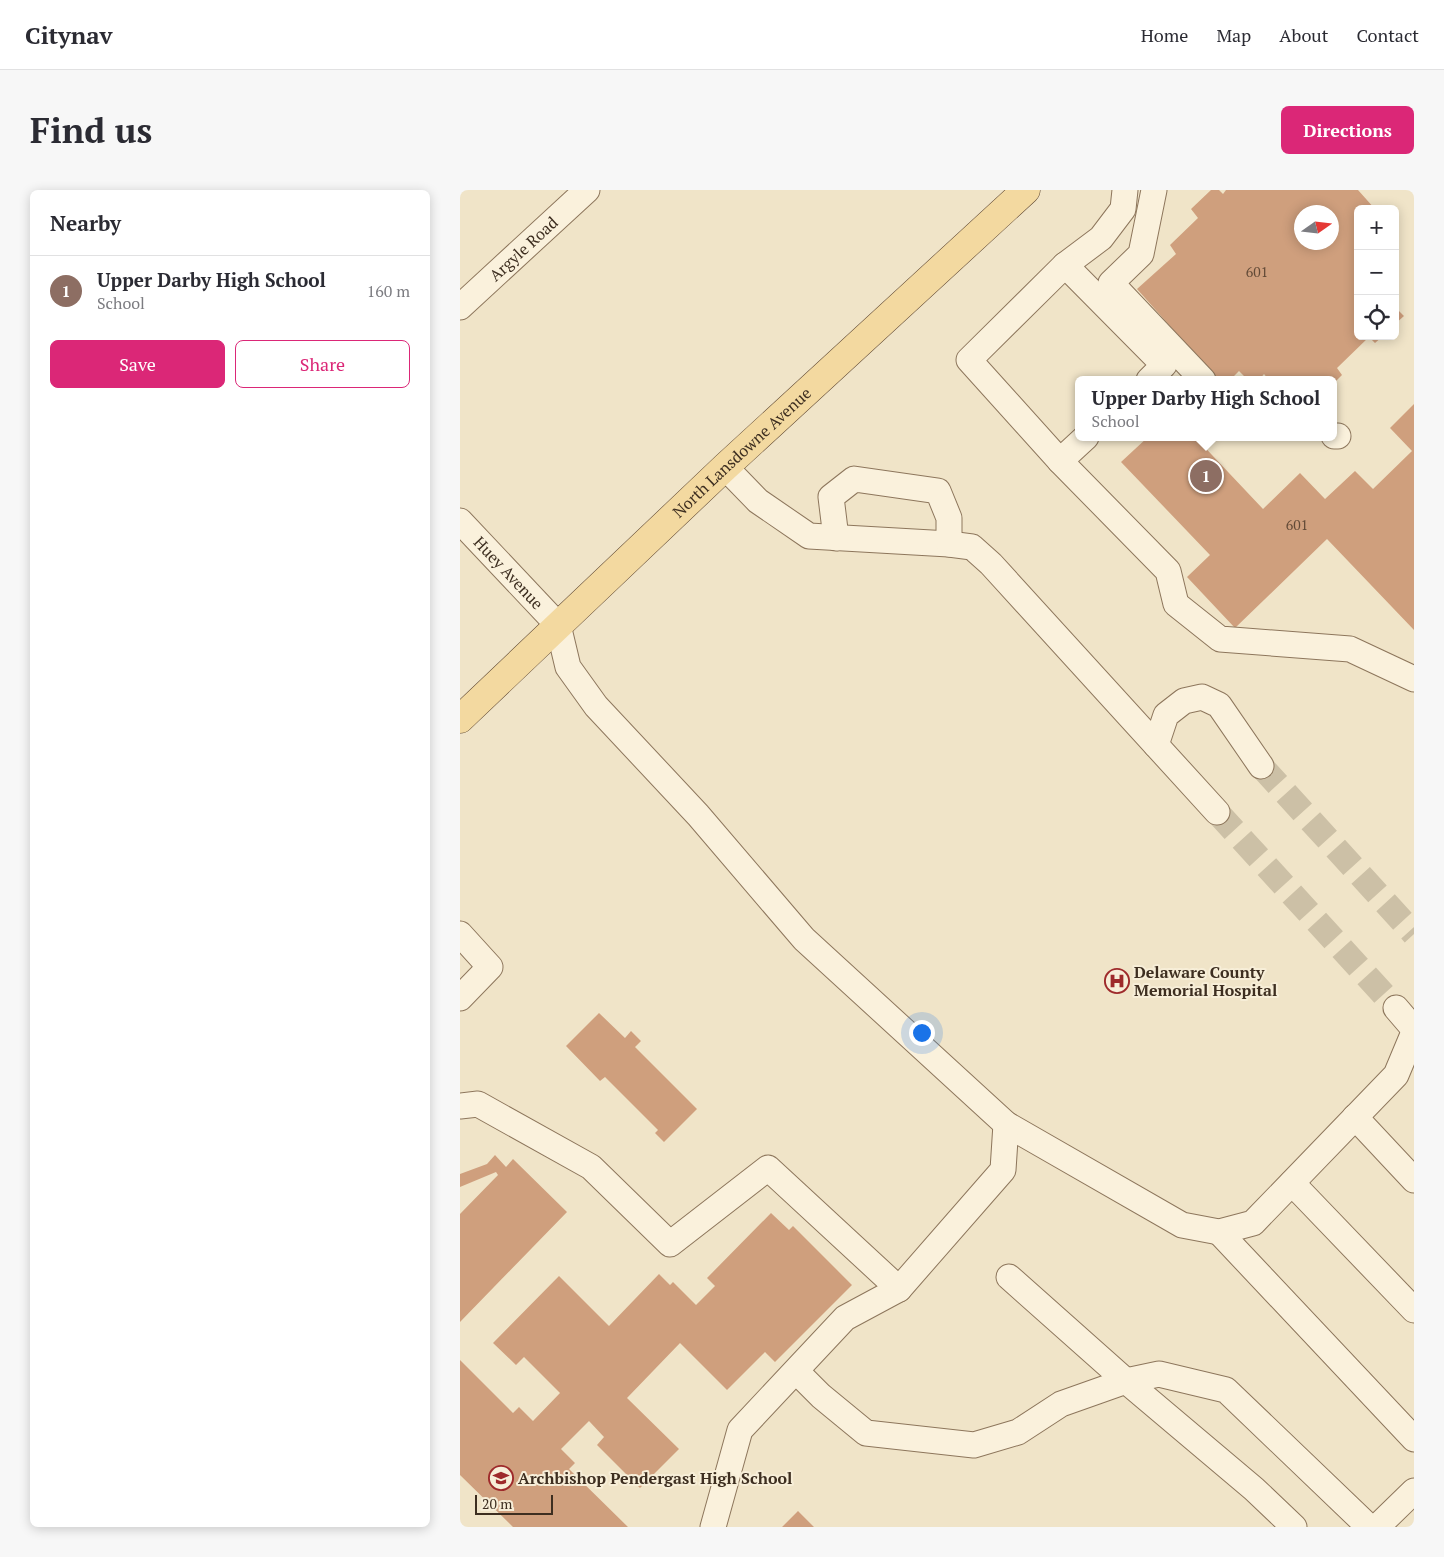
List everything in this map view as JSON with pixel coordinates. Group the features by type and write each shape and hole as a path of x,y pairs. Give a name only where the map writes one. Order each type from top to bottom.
{"main road":[{"name":"North Lansdowne Avenue","path":"460,718 725,467 1026,190"}],"street":[{"name":"Argyle Road","path":"460,307 587,190"},
{"path":"1125,190 1123,209 1102,238 1065,264 969,360 1060,461 1168,572 1176,604 1220,639 1350,649 1414,680"},
{"path":"1154,190 1141,254 1110,283 1199,376"},
{"path":"1065,264 1164,366 1153,376"},
{"path":"1060,461 1082,441"},
{"path":"725,467 758,502 809,536 972,547 991,564 1217,812"},
{"path":"836,538 831,497 854,479 938,491 949,518 949,544"},
{"name":"Huey Avenue","path":"460,521 558,625"},
{"path":"558,625 568,667 596,706 698,815 804,939 1006,1124 1182,1225 1219,1232 1253,1223 1396,1075 1414,1030 1396,1008"},
{"path":"1156,745 1166,715 1184,701 1202,697 1219,704 1261,766"},
{"path":"460,934 490,967 460,998"},
{"path":"460,1106 478,1104 591,1167 670,1244 768,1168 899,1289"},
{"path":"1355,1117 1414,1180"},
{"path":"713,1527 740,1430 797,1372 845,1318 899,1289 1003,1170 1006,1124"},
{"path":"1292,1183 1414,1310"},
{"path":"1219,1232 1414,1439"},
{"path":"1009,1277 1126,1381 1254,1489 1294,1527"},
{"path":"797,1372 821,1396 866,1433 974,1445 1018,1432 1061,1404 1126,1381 1159,1374 1226,1390 1369,1527"},
{"path":"1377,1527 1414,1491"}],"building":[{"path":"1211,190 1219,190 1223,194 1226,190 1358,190 1371,205 1354,205 1354,340 1366,340 1337,368 1342,375 1337,380 1337,376 1266,376 1264,374 1262,376 1244,376 1239,371 1234,376 1214,376 1137,289 1176,254 1170,245 1198,218 1191,209"},
{"path":"1399,311 1404,316 1399,320"},
{"path":"1414,404 1414,630 1327,539 1235,628 1187,577 1210,555 1121,462 1144,441 1199,441 1263,509 1300,473 1325,499 1355,471 1373,489 1412,451 1390,428"},
{"path":"599,1013 625,1038 631,1031 641,1041 635,1047 697,1109 664,1142 655,1133 658,1130 605,1077 600,1081 566,1046"},
{"path":"495,1155 506,1167 513,1159 567,1212 460,1322 460,1214 498,1175 496,1172 460,1187 460,1174 487,1164"},
{"path":"771,1213 789,1230 793,1226 852,1285 775,1362 765,1352 727,1390 680,1343 627,1398 679,1449 640,1488 597,1445 604,1437 589,1421 561,1449 575,1463 569,1469 628,1527 513,1527 460,1475 460,1360 513,1413 519,1407 533,1421 560,1393 524,1357 516,1365 493,1343 559,1276 609,1326 659,1274 670,1285 673,1282 696,1305 715,1286 707,1278"},
{"path":"798,1511 814,1527 782,1527"}],"tunnel":[{"path":"1261,766 1414,934"},
{"path":"1217,812 1396,1008"}],"place":[{"name":"Upper Darby High School","path":"1206,476"},
{"name":"Delaware County Memorial Hospital","path":"1117,981"},
{"name":"Archbishop Pendergast High School","path":"501,1478"}]}
